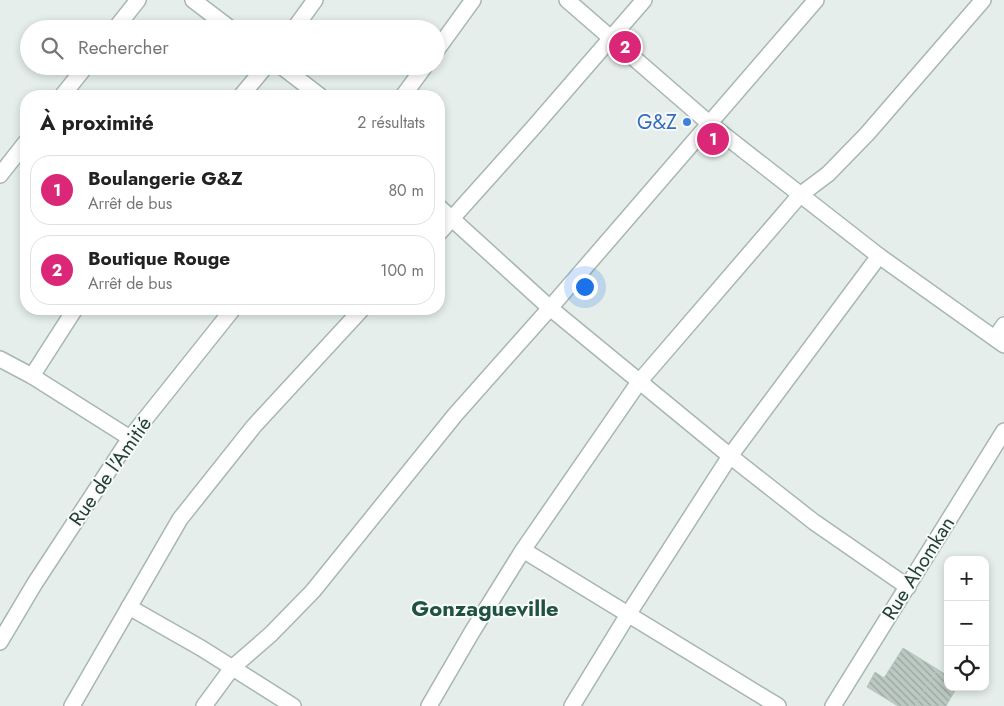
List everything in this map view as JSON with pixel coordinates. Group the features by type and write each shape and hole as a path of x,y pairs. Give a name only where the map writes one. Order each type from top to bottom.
{"street":[{"path":"122,20 138,0"},
{"path":"193,0 219,20"},
{"path":"301,20 315,0"},
{"path":"445,39 474,0"},
{"path":"567,0 710,124 879,256 999,342 1004,325"},
{"path":"445,226 644,0"},
{"path":"204,706 232,668 271,634 313,591 455,415 816,0"},
{"path":"429,706 523,550 639,382 800,195 828,174 867,134 983,0"},
{"path":"67,90 79,75"},
{"path":"247,90 259,75"},
{"path":"293,75 312,90"},
{"path":"407,90 418,75"},
{"path":"0,175 20,150"},
{"path":"445,214 550,308 730,456 814,522 908,587"},
{"path":"572,706 629,613 730,456 879,256"},
{"path":"32,376 71,315"},
{"name":"Rue de l'Amitié","path":"0,642 35,583 130,438 228,315"},
{"path":"72,706 180,519 254,426 356,315"},
{"path":"0,359 32,376 130,438"},
{"name":"Rue Ahomkan","path":"833,706 1004,430"},
{"path":"523,550 629,613 778,706"},
{"path":"129,607 201,648 293,706"}],"building":[{"path":"903,648 937,669 915,706 898,706 867,687 875,672 884,678"},
{"path":"937,669 944,673 944,691 955,691 946,706 915,706"}],"place":[{"name":"Boutique Rouge","path":"625,47"},
{"name":"G&Z","path":"687,122"},
{"name":"Boulangerie G&Z","path":"713,139"}],"district":[{"name":"Gonzagueville","path":"485,608"}]}
